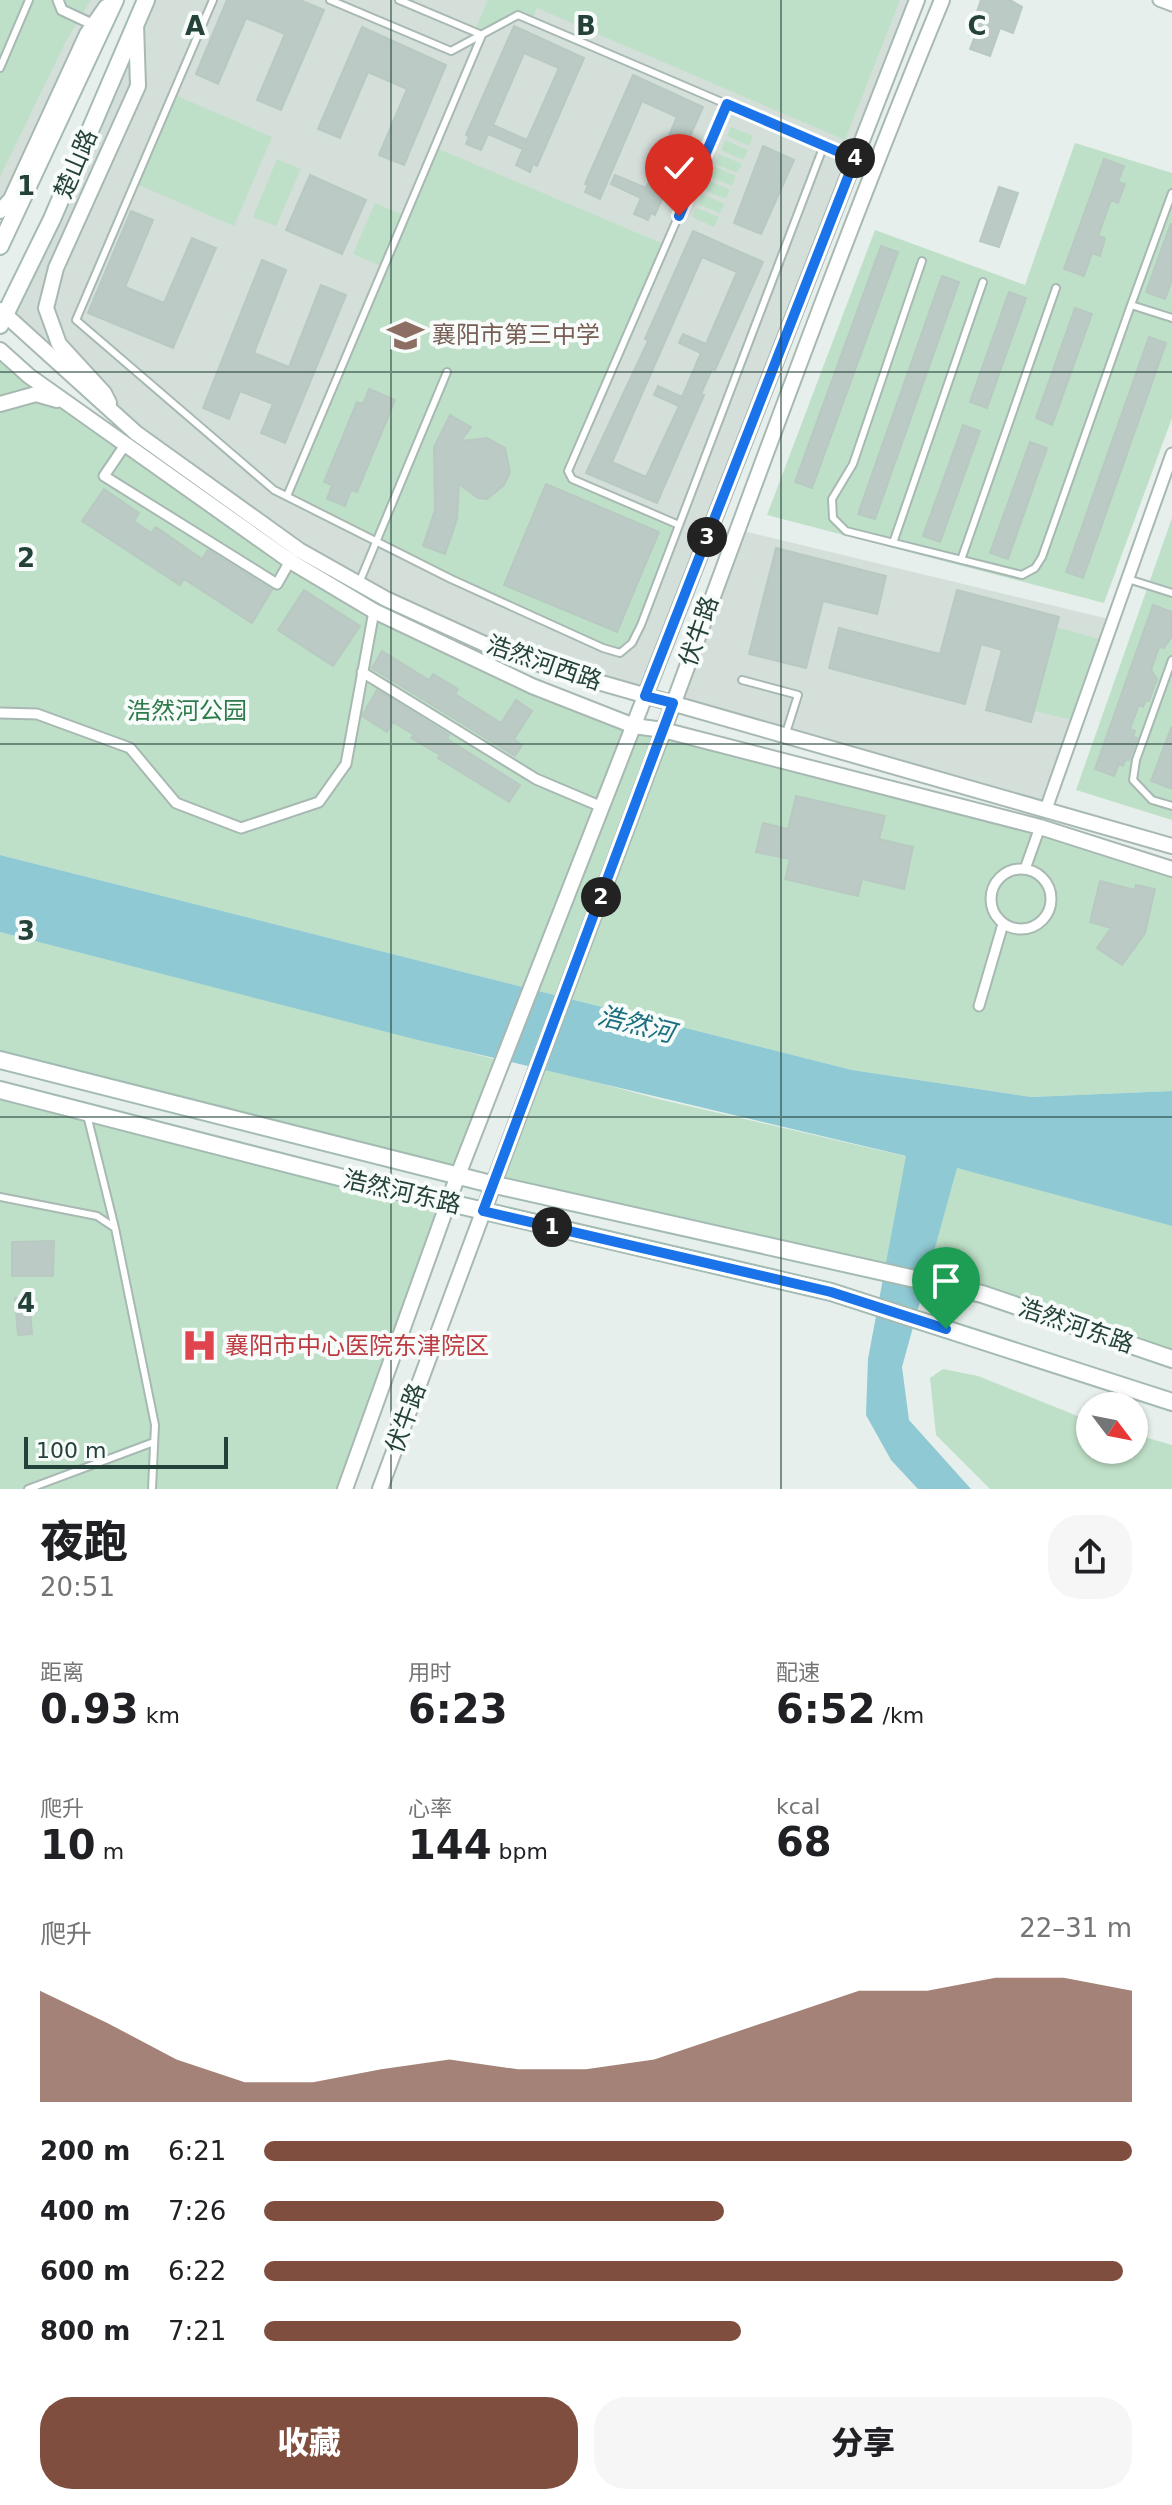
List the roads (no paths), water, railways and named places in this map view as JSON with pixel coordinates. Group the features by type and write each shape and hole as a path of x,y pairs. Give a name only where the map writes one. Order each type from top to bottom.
{"main road":[{"name":"楚山路","path":"0,246 113,0"},
{"name":"楚山路","path":"2,317 52,219 146,0"},
{"name":"浩然河东路","path":"0,1060 491,1184 982,1294 1172,1359"},
{"name":"浩然河东路","path":"0,1090 449,1203 831,1292 1172,1402"}],"street":[{"path":"58,0 62,10 94,25"},
{"path":"0,211 11,199 94,25 113,0"},
{"path":"345,1489 497,1073 917,0"},
{"name":"伏牛路","path":"380,1489 491,1184 570,983 745,503 942,0"},
{"path":"1159,0 1172,5"},
{"path":"115,414 104,393 59,344 46,308 56,268 138,86 136,23"},
{"name":"浩然河西路","path":"2,317 115,414 216,492 299,550 489,646 556,670 1172,846"},
{"name":"浩然河西路","path":"0,350 65,402 290,561 374,611 532,686 634,726 663,730 1040,827 1172,869"},
{"path":"0,404 36,394 65,402"},
{"path":"125,445 104,476 277,584 290,561"},
{"path":"1046,809 1172,454"},
{"path":"0,713 37,714 130,748 176,803 241,828 319,802 346,764 374,611"},
{"path":"362,672 536,779 602,807"},
{"path":"1025,869 1040,827"},
{"path":"1025,869 1035,872 1048,886 1051,896 1046,915 1031,928 1011,928 1003,924 991,907 993,888 1006,873 1025,869"},
{"path":"979,1006 1003,924"}],"lane":[{"path":"0,68 29,0"},
{"path":"213,0 76,320 193,422 287,496 376,543 620,653 632,643 641,625 824,145"},
{"path":"330,0 451,51 518,15 855,159"},
{"path":"399,0 482,35"},
{"path":"287,496 482,35"},
{"path":"679,525 572,479 568,471 727,104"},
{"path":"922,261 853,464 832,499 833,518 846,531 1022,575 1035,568 1172,193"},
{"path":"893,543 983,282"},
{"path":"961,560 1056,288"},
{"path":"1131,305 1172,318"},
{"path":"359,583 447,372"},
{"path":"1128,579 1172,593"},
{"path":"1172,660 1136,760 1133,780 1152,800 1172,806"},
{"path":"742,680 798,695 785,736"},
{"path":"87,1112 115,1228 155,1425 152,1489"},
{"path":"0,1197 97,1216 115,1228"},
{"path":"28,1489 154,1442"}],"water":[{"name":"浩然河","path":"0,855 852,1070 1031,1097 1172,1091 1172,1226 957,1168 902,1367 909,1420 971,1489 918,1489 891,1460 866,1415 868,1359 906,1156 414,1039 0,932"}],"place":[{"name":"襄阳市第三中学","path":"406,335"},
{"name":"襄阳市中心医院东津院区","path":"199,1346"}],"park label":[{"name":"浩然河公园","path":"187,711"}]}
